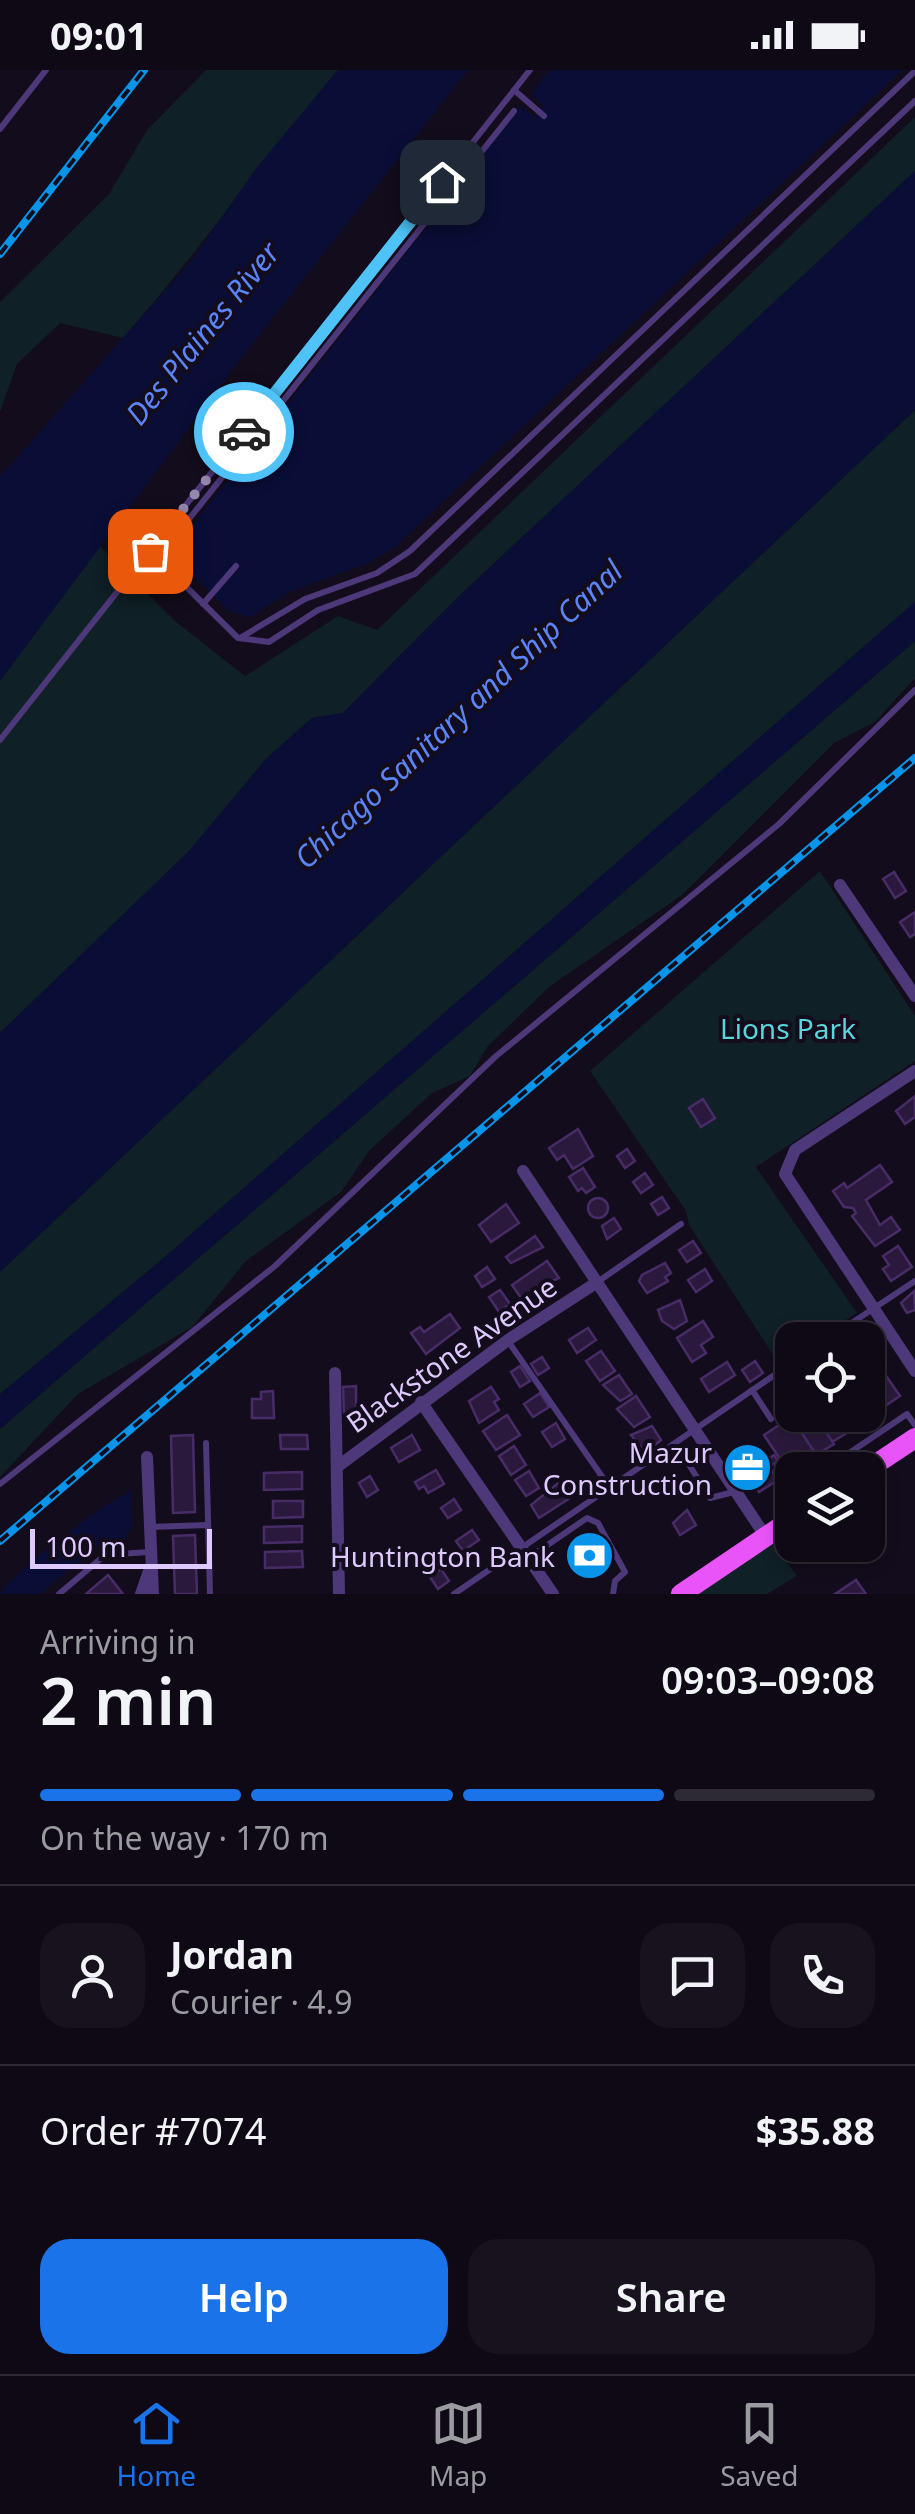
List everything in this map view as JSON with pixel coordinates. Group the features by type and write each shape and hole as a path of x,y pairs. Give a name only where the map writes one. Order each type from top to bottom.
{"main road":[{"path":"885,1458 915,1438"},
{"path":"681,1594 775,1530"}],"street":[{"path":"840,885 915,996"},
{"path":"915,1070 795,1150 786,1166 788,1181 915,1371"},
{"path":"522,1171 766,1536"},
{"name":"Blackstone Avenue","path":"336,1467 508,1340 596,1283"},
{"path":"335,1373 340,1594"},
{"path":"421,1402 553,1594"},
{"path":"147,1457 153,1594"},
{"path":"141,1594 150,1568"}],"lane":[{"path":"0,129 46,70"},
{"path":"0,740 530,70"},
{"path":"238,638 305,599 377,573 410,551 915,71"},
{"path":"514,90 544,116"},
{"path":"150,551 238,638 269,642 318,610 415,574 915,101"},
{"path":"178,579 171,544 514,111"},
{"path":"238,457 252,469"},
{"path":"203,604 236,566"},
{"path":"0,1484 275,1266 495,1057 778,824 915,690"},
{"path":"596,1283 681,1224"},
{"path":"853,1322 915,1281"},
{"path":"508,1340 610,1488"},
{"path":"525,1554 610,1488 775,1374"},
{"path":"752,1390 771,1420"},
{"path":"851,1452 907,1414 915,1425"},
{"path":"206,1443 210,1594"},
{"path":"706,1446 686,1460 710,1498 736,1491"},
{"path":"454,1594 588,1518 598,1523 625,1572 615,1581 613,1594"},
{"path":"149,1527 208,1525"},
{"path":"59,1594 106,1554 150,1552"}],"green space":[{"path":"206,70 338,70 123,338 60,323 17,364 0,412 0,302 109,194 147,130"},
{"path":"915,117 915,171 459,596 343,713 312,718 267,758 188,852 0,1033 0,681 99,545 175,621 245,676 338,616 377,630"},
{"path":"915,410 915,602 158,1263 0,1394 0,1272"},
{"path":"915,641 915,678 875,722 834,743 682,895 549,987 488,1046 470,1076 432,1093 369,1151 341,1192 246,1261 192,1327 78,1394 0,1477 0,1429"},
{"name":"Lions Park","path":"820,871 915,1016 915,1061 756,1167 857,1313 843,1322 775,1322 775,1358 689,1225 686,1211 590,1071"},
{"path":"770,1539 775,1546 775,1562 787,1562 797,1576 767,1594 688,1594"}],"water":[{"name":"Des Plaines River","path":"338,70 468,70 235,366 0,681 0,477 191,261 257,167"},
{"path":"550,70 902,70 395,547 368,563 289,592 250,617 229,611 179,561 178,544 521,106 534,117 544,106 531,94"},
{"name":"Chicago Sanitary and Ship Canal","path":"915,171 915,410 0,1272 0,1033 188,852 267,758 312,718 343,713 459,596"},
{"path":"915,602 915,641 0,1429 0,1394 158,1263"},
{"path":"131,1491 132,1527 125,1538 105,1539 40,1594 0,1594 61,1538"}],"building":[{"path":"894,872 906,891 895,898 883,879"},
{"path":"915,912 915,934 910,937 900,922"},
{"path":"915,1096 915,1117 905,1124 896,1111"},
{"path":"703,1099 715,1118 701,1127 689,1108"},
{"path":"578,1129 593,1156 573,1169 564,1155 557,1160 549,1148"},
{"path":"627,1149 635,1161 625,1168 617,1156"},
{"path":"880,1165 892,1182 866,1200 880,1225 891,1217 900,1230 875,1246 852,1216 856,1213 853,1208 844,1207 833,1191 844,1183 847,1188"},
{"path":"583,1168 595,1187 586,1193 582,1188 578,1191 569,1177"},
{"path":"645,1173 653,1185 641,1193 633,1182"},
{"path":"662,1197 669,1208 658,1215 651,1204"},
{"path":"598,1198 608,1208 598,1218 588,1208"},
{"path":"506,1204 519,1223 491,1242 479,1225"},
{"path":"614,1218 621,1229 607,1239 602,1226"},
{"path":"535,1236 543,1247 511,1263 506,1257"},
{"path":"693,1241 701,1253 687,1262 679,1250"},
{"path":"898,1246 912,1267 891,1281 883,1269 889,1265 883,1256"},
{"path":"547,1261 559,1278 531,1291 534,1295 524,1302 512,1285"},
{"path":"665,1263 671,1273 665,1277 668,1281 647,1293 639,1281 642,1275"},
{"path":"487,1267 495,1279 482,1287 475,1276"},
{"path":"705,1269 712,1281 696,1292 688,1280"},
{"path":"500,1290 510,1304 499,1312 489,1297"},
{"path":"914,1291 915,1310 907,1313 901,1303"},
{"path":"680,1300 687,1321 674,1329 662,1321 658,1310"},
{"path":"450,1314 460,1328 426,1354 411,1333 420,1327 424,1332"},
{"path":"703,1321 713,1337 701,1345 706,1353 692,1362 677,1338"},
{"path":"588,1328 596,1340 577,1353 569,1340"},
{"path":"601,1351 615,1371 600,1381 586,1361"},
{"path":"542,1357 549,1368 538,1375 531,1364"},
{"path":"755,1361 763,1373 750,1382 742,1370"},
{"path":"727,1362 735,1375 709,1392 701,1379"},
{"path":"520,1366 530,1381 520,1387 511,1372"},
{"path":"885,1374 900,1396 885,1406"},
{"path":"619,1375 632,1394 620,1401 603,1385"},
{"path":"356,1386 356,1413 344,1413 343,1387"},
{"path":"491,1387 499,1399 494,1402 499,1410 479,1423 469,1401"},
{"path":"273,1391 274,1418 252,1418 252,1399 261,1399 261,1392"},
{"path":"540,1393 549,1407 533,1417 524,1404"},
{"path":"636,1396 650,1417 634,1427 617,1409"},
{"path":"507,1415 520,1435 496,1450 483,1431"},
{"path":"556,1423 565,1439 552,1447 542,1432"},
{"path":"652,1426 661,1440 646,1453 631,1435"},
{"path":"775,1428 775,1432 801,1432 814,1452 775,1452 764,1435"},
{"path":"801,1432 826,1432 834,1444 814,1452"},
{"path":"825,1432 844,1432 845,1434 832,1442"},
{"path":"193,1435 195,1512 173,1513 171,1436"},
{"path":"280,1435 307,1435 308,1449 281,1449"},
{"path":"412,1435 420,1450 399,1462 391,1448"},
{"path":"754,1445 765,1461 774,1455 775,1463 769,1467 775,1482 759,1492 736,1456"},
{"path":"514,1446 526,1465 511,1475 499,1456"},
{"path":"436,1470 444,1484 428,1493 424,1486 419,1489 415,1482"},
{"path":"529,1471 539,1488 526,1496 515,1480"},
{"path":"302,1472 302,1489 264,1490 264,1473"},
{"path":"370,1476 378,1490 367,1497 359,1483"},
{"path":"562,1480 573,1496 539,1518 531,1505"},
{"path":"454,1499 461,1510 448,1518 441,1508"},
{"path":"273,1501 303,1501 303,1517 273,1518"},
{"path":"687,1510 696,1525 680,1535 673,1523"},
{"path":"302,1526 302,1542 264,1543 264,1527"},
{"path":"472,1530 479,1540 463,1551 456,1541"},
{"path":"195,1535 197,1594 175,1594 173,1536"},
{"name":"Huntington Bank","path":"595,1539 607,1558 584,1573 572,1554"},
{"path":"302,1551 303,1567 265,1568 265,1552"},
{"path":"441,1569 449,1581 438,1589 430,1577"},
{"path":"108,1575 123,1594 86,1594"},
{"path":"856,1580 866,1594 835,1594"}],"railway":[{"path":"0,254 144,70"},
{"path":"0,1541 915,758"}],"way so far":[{"path":"150,551 244,432"}],"place":[{"name":"Mazur Construction","path":"747,1468"},
{"name":"Huntington Bank","path":"590,1556"}],"route":[{"path":"244,432 442,182"}]}
